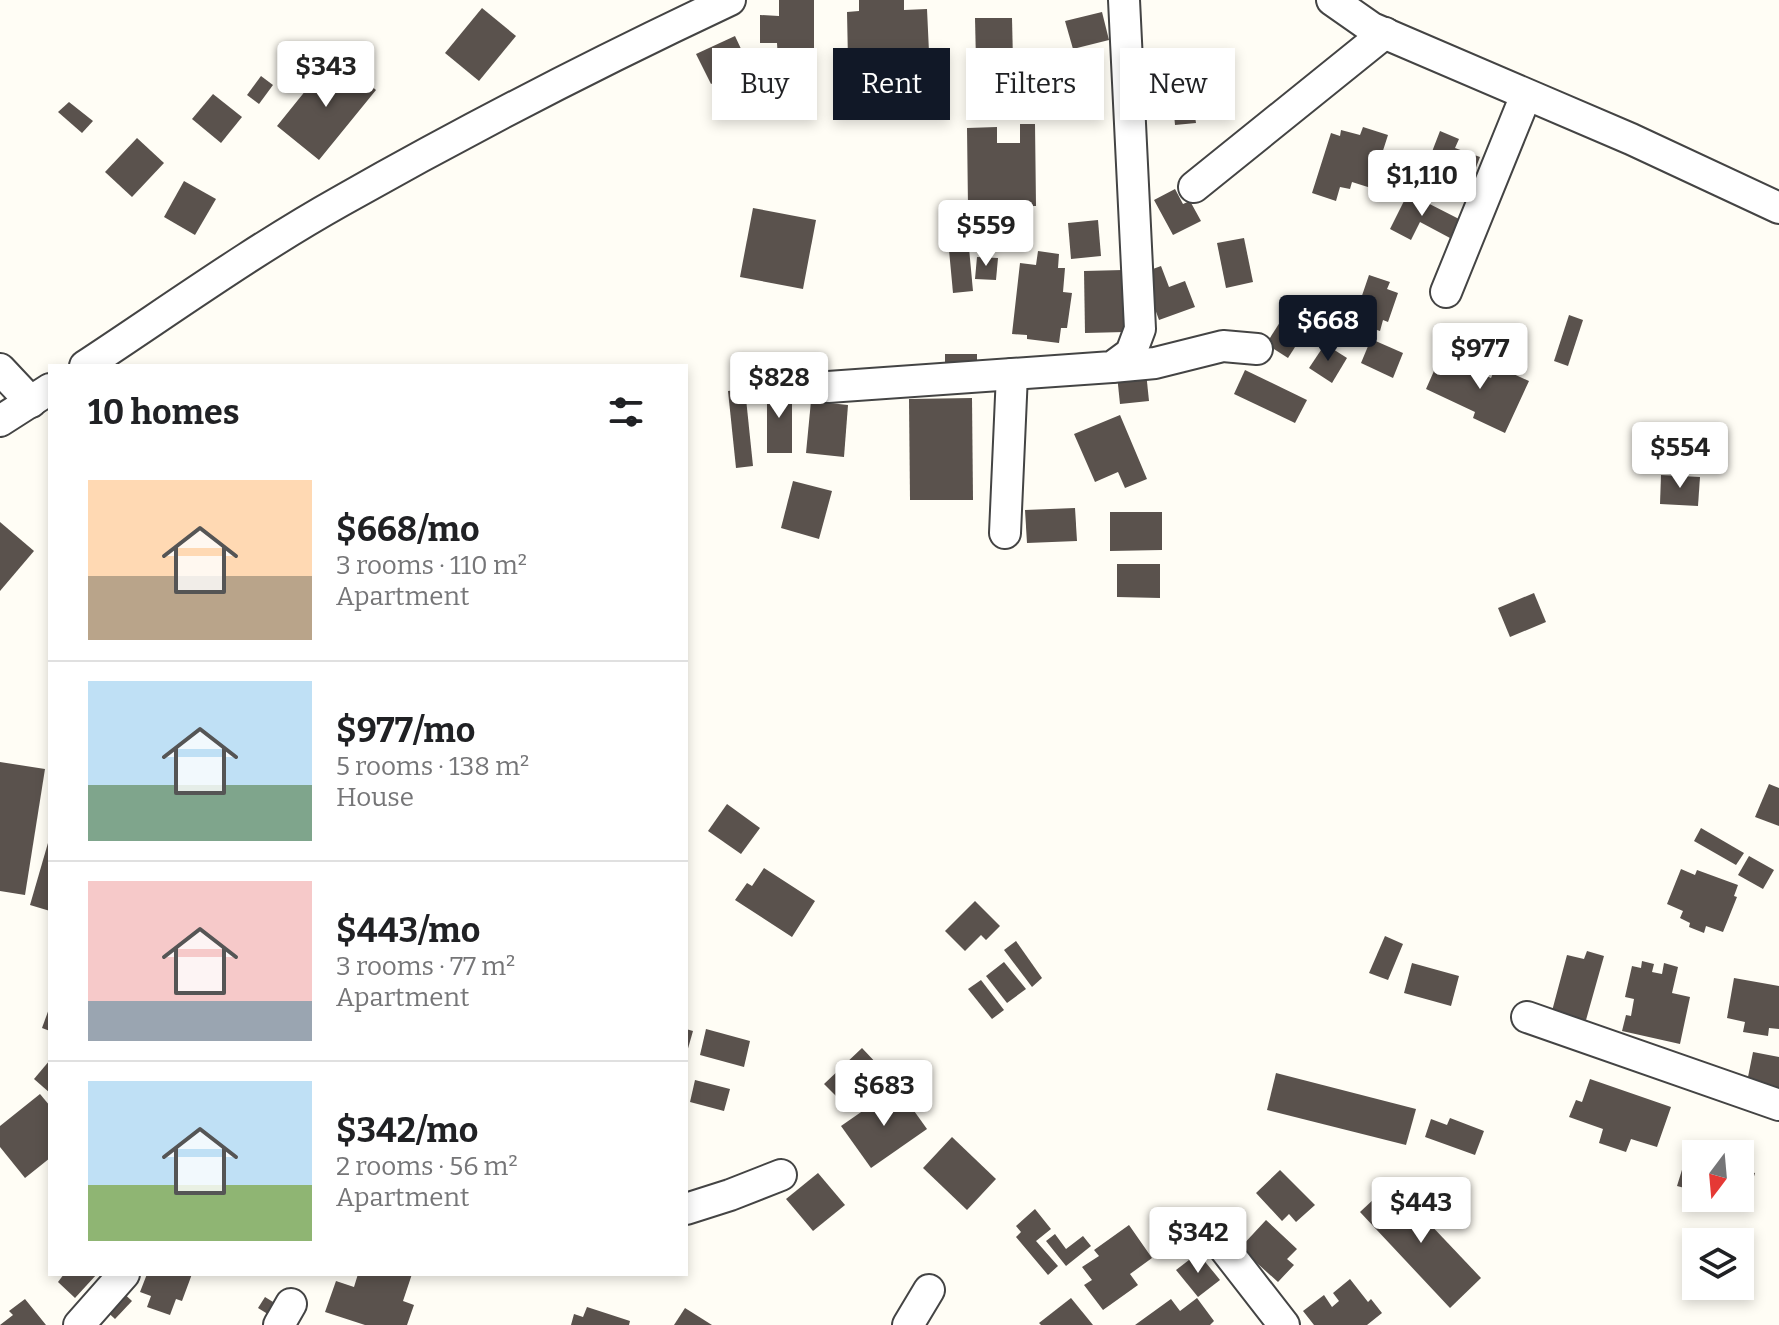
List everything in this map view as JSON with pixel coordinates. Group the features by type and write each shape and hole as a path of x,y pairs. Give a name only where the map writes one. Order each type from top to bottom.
{"street":[{"path":"88,364 220,274 340,202 606,60 730,0"},
{"path":"1112,367 1131,353 1140,329 1124,0"},
{"path":"1332,0 1372,28 1631,139 1779,208"},
{"path":"1194,187 1385,33"},
{"path":"1446,292 1526,95"},
{"path":"828,387 1155,363 1223,346 1257,349"},
{"path":"0,369 40,395 0,421"},
{"path":"1005,533 1012,374"},
{"path":"1527,1017 1779,1105"},
{"path":"688,1208 781,1175"},
{"path":"1207,1226 1284,1325"},
{"path":"79,1325 122,1276"},
{"path":"908,1325 929,1290"}],"building":[{"path":"779,0 814,0 814,48 777,48 777,43 760,43 760,15 779,16"},
{"path":"859,0 904,0 904,10 927,9 929,48 848,48 847,12 859,11"},
{"path":"482,8 516,36 479,81 445,53"},
{"path":"1102,12 1109,40 1073,48 1065,21"},
{"path":"975,18 1012,18 1013,48 976,48"},
{"path":"735,36 741,48 712,48 711,84 696,54"},
{"path":"327,64 341,75 348,66 376,90 319,160 277,126"},
{"path":"261,76 273,85 259,104 247,95"},
{"path":"213,94 242,117 221,143 192,119"},
{"path":"69,102 93,121 82,133 58,112"},
{"path":"1175,120 1196,120 1196,123 1175,125"},
{"path":"1020,124 1035,124 1036,206 968,207 967,128 997,127 997,143 1020,143"},
{"path":"1363,127 1388,135 1371,188 1352,182 1350,189 1340,187 1336,201 1312,193 1331,133 1340,136 1341,130 1360,135"},
{"path":"1440,131 1459,139 1455,148 1480,157 1467,191 1423,175"},
{"path":"137,138 164,163 132,197 105,172"},
{"path":"184,181 216,199 195,235 164,217"},
{"path":"1175,189 1183,204 1190,201 1201,221 1173,235 1154,200"},
{"path":"1408,193 1459,219 1450,238 1420,222 1411,240 1390,229"},
{"path":"753,208 816,220 803,289 740,277"},
{"path":"1098,220 1101,256 1071,259 1068,223"},
{"path":"1244,238 1253,282 1226,288 1217,243"},
{"path":"969,248 973,291 953,293 949,250"},
{"path":"1038,251 1059,254 1058,268 1065,268 1063,292 1072,293 1067,328 1061,328 1059,343 1012,334 1020,263 1036,265"},
{"path":"977,257 998,258 996,280 975,279"},
{"path":"1161,266 1169,287 1185,281 1195,307 1159,320 1142,273"},
{"path":"1123,270 1125,332 1085,333 1084,271"},
{"path":"1369,275 1390,282 1387,289 1398,293 1388,322 1383,320 1380,331 1353,322"},
{"path":"1303,303 1347,323 1342,336 1297,316"},
{"path":"1569,315 1583,320 1568,366 1554,361"},
{"path":"1282,319 1304,333 1288,358 1266,344"},
{"path":"1371,339 1403,353 1393,378 1361,363"},
{"path":"1325,344 1347,358 1332,383 1309,368"},
{"path":"945,354 977,354 977,373 945,374"},
{"path":"1441,355 1491,378 1496,366 1529,381 1505,433 1473,418 1475,412 1426,389"},
{"path":"1245,370 1307,400 1295,423 1234,394"},
{"path":"1146,372 1149,401 1120,404 1117,375"},
{"path":"767,383 784,383 784,399 792,399 792,453 767,453"},
{"path":"745,389 753,466 736,468 728,391"},
{"path":"972,398 973,500 910,500 909,399"},
{"path":"811,401 848,405 844,457 806,453"},
{"path":"1120,415 1147,479 1125,488 1118,472 1095,482 1074,434"},
{"path":"1661,475 1700,477 1698,506 1660,504"},
{"path":"793,481 832,491 819,539 781,528"},
{"path":"1075,508 1077,541 1027,543 1025,510"},
{"path":"1110,512 1162,512 1162,550 1110,551"},
{"path":"0,522 34,551 0,591"},
{"path":"1117,564 1160,564 1160,598 1117,597"},
{"path":"1534,593 1546,622 1510,637 1498,608"},
{"path":"0,762 45,769 25,895 0,891"},
{"path":"1769,784 1779,788 1779,826 1755,817"},
{"path":"727,804 760,828 741,854 708,831"},
{"path":"1701,828 1744,853 1736,865 1694,841"},
{"path":"48,843 48,910 30,905"},
{"path":"1749,856 1774,870 1763,889 1738,875"},
{"path":"764,868 815,901 792,937 735,900 747,883 752,886"},
{"path":"1681,869 1695,875 1697,870 1738,885 1734,896 1737,897 1723,932 1706,926 1704,933 1689,927 1690,923 1680,918 1683,911 1667,904"},
{"path":"975,901 1000,926 986,940 981,935 965,951 945,931"},
{"path":"1385,936 1403,944 1388,980 1369,973"},
{"path":"1016,941 1042,978 1032,987 1004,950"},
{"path":"1587,951 1604,956 1586,1020 1552,1011 1567,955 1584,959"},
{"path":"1642,961 1654,964 1652,972 1662,974 1664,963 1678,967 1672,993 1690,997 1680,1044 1622,1031 1626,1015 1631,1016 1634,999 1625,997 1632,966 1641,968"},
{"path":"1004,962 1026,989 1007,1003 986,976"},
{"path":"1412,963 1459,976 1451,1006 1404,993"},
{"path":"1734,978 1779,986 1779,1029 1769,1028 1768,1036 1743,1032 1745,1022 1727,1018"},
{"path":"981,980 1004,1010 992,1019 968,989"},
{"path":"48,1012 48,1030 42,1028"},
{"path":"706,1029 750,1041 744,1067 700,1055"},
{"path":"688,1030 693,1031 688,1048"},
{"path":"862,1048 879,1066 869,1075 882,1089 868,1102 855,1089 842,1102 824,1084"},
{"path":"1753,1052 1779,1057 1779,1093 1746,1087"},
{"path":"48,1062 48,1091 34,1079"},
{"path":"1276,1073 1416,1109 1406,1145 1267,1110"},
{"path":"1590,1079 1671,1107 1657,1147 1631,1139 1626,1152 1599,1143 1603,1129 1569,1117 1576,1100 1582,1102"},
{"path":"695,1080 730,1089 724,1111 690,1102"},
{"path":"897,1087 927,1129 871,1168 841,1126"},
{"path":"40,1094 48,1104 48,1160 25,1178 0,1147 0,1126"},
{"path":"1450,1118 1484,1131 1475,1155 1425,1137 1431,1119 1447,1125"},
{"path":"952,1137 996,1179 967,1210 923,1168"},
{"path":"1280,1170 1315,1205 1296,1222 1289,1214 1282,1221 1256,1193"},
{"path":"1682,1170 1682,1187 1677,1186"},
{"path":"818,1173 845,1205 813,1231 786,1199"},
{"path":"1391,1183 1481,1278 1450,1308 1360,1212"},
{"path":"1035,1209 1051,1229 1036,1241 1058,1266 1048,1275 1016,1237 1021,1232 1016,1226"},
{"path":"1266,1220 1297,1249 1287,1259 1294,1265 1278,1282 1240,1248"},
{"path":"1129,1225 1152,1258 1130,1274 1138,1285 1103,1310 1084,1285 1092,1280 1082,1267 1099,1256 1094,1250"},
{"path":"1055,1234 1066,1249 1083,1236 1091,1246 1066,1266 1046,1241"},
{"path":"1198,1253 1220,1280 1198,1297 1176,1270"},
{"path":"62,1276 95,1276 75,1298 58,1282"},
{"path":"146,1276 191,1276 182,1301 176,1299 170,1315 147,1307 151,1296 140,1292"},
{"path":"357,1276 411,1276 403,1301 414,1305 407,1325 365,1325 325,1312 336,1281 354,1287"},
{"path":"1350,1279 1368,1302 1371,1299 1382,1313 1367,1325 1314,1325 1303,1311 1324,1295 1332,1307 1339,1301 1333,1293"},
{"path":"119,1289 132,1301 115,1319 102,1307"},
{"path":"265,1297 278,1305 271,1316 258,1308"},
{"path":"1071,1298 1093,1325 1039,1323"},
{"path":"1197,1298 1214,1321 1210,1325 1135,1325 1171,1299 1180,1311"},
{"path":"25,1299 46,1325 0,1325 13,1315 9,1311"},
{"path":"587,1307 630,1321 629,1325 571,1325 574,1314 583,1317"},
{"path":"685,1308 712,1325 674,1325"}]}
